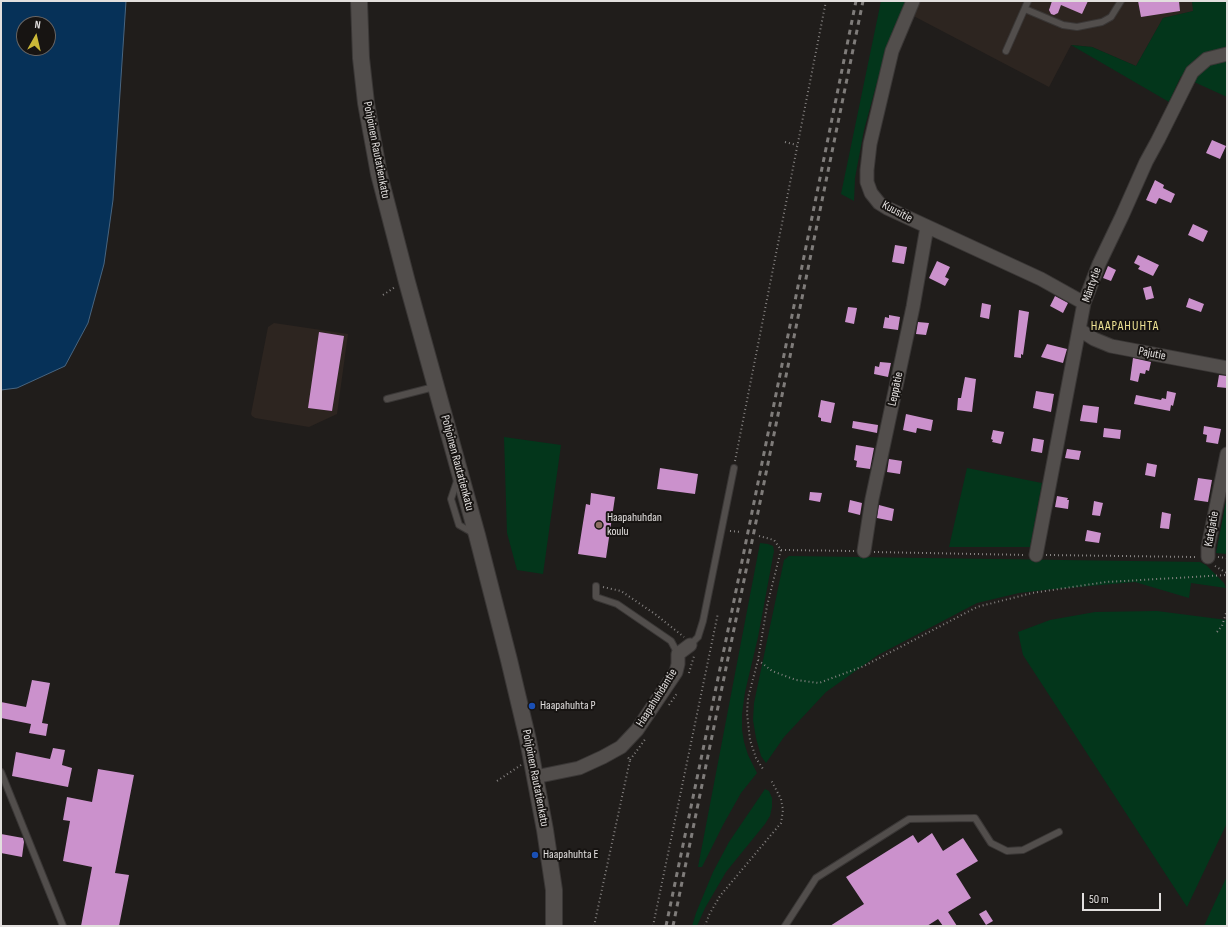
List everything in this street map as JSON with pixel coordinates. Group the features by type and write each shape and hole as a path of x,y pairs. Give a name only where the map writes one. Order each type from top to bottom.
{"street":[{"name":"Pohjoinen Rautatienkatu","path":"359,1 361,58 366,103 379,174 406,282 477,534 509,660 531,757 545,830 554,890 554,926"},
{"name":"Kuusitie","path":"913,1 894,46 870,144 867,182 871,193 879,203 927,227 1027,272 1084,303"},
{"name":"Mäntytie","path":"1036,555 1084,303 1099,264 1146,162 1192,72 1207,59 1222,54 1227,54"},
{"name":"Leppätie","path":"864,552 872,501 913,306 927,227"},
{"name":"Pajutie","path":"1080,330 1094,339 1111,346 1227,368"},
{"name":"Katajatie","path":"1208,557 1208,547 1227,454"},
{"name":"Haapahuhdantie","path":"535,777 579,768 621,747 637,730 676,672 678,654 690,645"}],"lane":[{"path":"1006,51 1028,1"},
{"path":"1025,9 1063,25 1077,27 1092,25 1111,17 1120,1"},
{"path":"387,399 436,386"},
{"name":"Haapahuhdantie","path":"690,645 698,637 703,621 734,468"},
{"path":"596,586 596,597 617,604 671,641 678,654"},
{"path":"1,772 63,926"},
{"path":"785,926 816,878 909,819 975,818 991,843 1007,851 1023,850 1059,832"}],"path":[{"path":"734,468 826,1"},
{"path":"785,142 797,145"},
{"path":"721,530 741,532"},
{"path":"759,536 774,540 781,550 767,606 758,660 748,698 748,730 751,745 756,758 763,769"},
{"path":"781,550 1227,558"},
{"path":"1208,557 1214,566 1227,574"},
{"path":"758,660 772,671 790,678 819,683 864,666 977,607 1032,593 1106,582 1227,574"},
{"path":"596,586 621,592 655,614 685,637 690,645"},
{"path":"1217,632 1222,626 1227,610"},
{"path":"653,926 718,613"},
{"path":"594,926 630,760 621,747"},
{"path":"497,781 531,757"},
{"path":"705,926 709,914 720,896 780,823 783,814 781,799 771,780"}],"shaded area":[{"path":"909,1 1192,1 1194,11 1163,18 1136,66 1092,47 1071,45 1049,87 904,11"},
{"path":"274,323 348,334 337,414 309,427 255,418 252,416 251,414 268,327"}],"green space":[{"path":"881,1 909,1 894,27 879,75 864,130 855,178 854,201 841,194"},
{"path":"1192,1 1227,1 1227,97 1181,76 1169,102 1071,45 1092,47 1136,66 1163,18 1193,11"},
{"path":"504,437 561,445 543,574 517,570 507,533"},
{"path":"967,468 1042,483 1030,547 949,547"},
{"path":"1227,496 1227,554 1216,553"},
{"path":"760,543 773,546 774,551 758,637 745,692 742,714 744,742 748,755 757,773 741,793 702,867 698,867"},
{"path":"789,556 1200,562 1206,565 1224,583 1226,588 1191,583 1189,598 1135,582 1019,593 977,603 878,655 826,692 784,737 766,763 761,756 756,738 753,720 754,703 784,560"},
{"path":"1157,611 1227,620 1227,823 1187,907 1023,655 1018,632 1050,620 1095,612"},
{"path":"765,789 769,791 772,798 770,816 726,872 705,908 697,926 692,926 713,872 729,842"},
{"path":"1227,876 1227,926 1204,926"}],"water":[{"path":"1,1 126,1 113,200 104,264 88,323 65,366 17,388 1,390"}],"building":[{"path":"1052,1 1088,1 1082,14 1061,5 1058,13 1054,15 1051,14 1049,10"},
{"path":"1138,1 1179,1 1180,11 1141,17"},
{"path":"1212,140 1226,146 1220,159 1206,153"},
{"path":"1155,180 1164,185 1163,188 1175,194 1171,203 1159,198 1156,204 1146,200"},
{"path":"1193,224 1208,231 1203,242 1188,235"},
{"path":"895,245 907,247 904,264 892,262"},
{"path":"1138,255 1159,265 1153,276 1138,269 1140,266 1134,263"},
{"path":"937,261 950,267 945,277 949,279 945,286 929,278"},
{"path":"1108,266 1116,270 1111,281 1103,278"},
{"path":"1151,286 1154,298 1146,300 1143,288"},
{"path":"1055,296 1068,303 1063,313 1050,306"},
{"path":"1189,298 1204,304 1201,312 1186,307"},
{"path":"982,303 991,305 989,319 980,317"},
{"path":"848,307 857,308 854,324 845,322"},
{"path":"1019,310 1029,312 1023,355 1021,354 1021,358 1014,357"},
{"path":"889,315 900,317 898,330 883,328 885,317 889,318"},
{"path":"918,322 929,323 926,335 916,334"},
{"path":"319,332 344,336 332,411 308,408"},
{"path":"1047,344 1067,349 1063,363 1041,357"},
{"path":"1133,358 1151,362 1149,371 1146,370 1145,374 1140,373 1138,382 1130,380"},
{"path":"880,362 891,363 888,377 874,374 875,366 879,367"},
{"path":"1219,375 1227,376 1227,388 1217,387"},
{"path":"965,377 976,379 972,412 957,410 958,398 961,398"},
{"path":"1036,391 1054,394 1051,412 1033,408"},
{"path":"1167,391 1176,393 1173,406 1171,405 1170,411 1134,404 1136,395 1161,400 1162,398 1166,399"},
{"path":"821,400 835,403 831,423 821,421 821,418 818,417"},
{"path":"1083,405 1099,407 1097,423 1080,421"},
{"path":"906,414 933,420 931,431 917,428 916,433 903,430"},
{"path":"853,421 878,425 877,433 852,428"},
{"path":"1204,426 1221,429 1218,444 1206,442 1207,435 1203,434"},
{"path":"1104,428 1121,430 1120,439 1103,437"},
{"path":"993,430 1004,432 1001,444 992,442 993,440 991,439"},
{"path":"1033,438 1044,440 1042,453 1031,451"},
{"path":"856,445 874,448 870,469 856,467 857,461 854,460"},
{"path":"1067,449 1081,451 1079,460 1065,458"},
{"path":"889,459 902,461 900,474 887,472"},
{"path":"1147,463 1157,465 1155,477 1145,475"},
{"path":"660,468 698,474 695,494 657,489"},
{"path":"1198,478 1212,480 1208,502 1194,500"},
{"path":"810,492 822,493 820,502 809,500"},
{"path":"591,493 615,497 606,558 578,554 586,504 590,505"},
{"path":"1057,496 1068,498 1068,509 1055,507"},
{"path":"850,500 862,503 860,515 848,512"},
{"path":"1094,501 1103,503 1100,516 1092,515"},
{"path":"879,505 894,509 892,521 877,518"},
{"path":"1162,512 1171,514 1169,529 1160,528"},
{"path":"1087,530 1101,533 1099,543 1085,541"},
{"path":"32,680 50,683 42,723 48,724 46,736 29,733 31,724 1,718 1,702 26,707"},
{"path":"53,748 65,750 62,765 72,768 68,787 12,776 16,752 50,759"},
{"path":"98,769 134,775 115,873 129,875 119,926 81,926 92,867 63,861 70,821 63,820 67,797 92,802"},
{"path":"932,833 943,851 963,838 978,861 956,874 971,898 948,912 957,926 943,926 938,919 927,926 830,926 864,904 846,877 913,835 918,843"},
{"path":"1,834 23,838 24,842 22,857 1,853"},
{"path":"986,910 993,921 986,925 979,914"}],"railway":[{"path":"666,926 726,640 856,1"},
{"path":"673,926 863,1"}],"place":[{"name":"Haapahuhdan koulu","path":"599,525"},
{"name":"Haapahuhta P","path":"532,706"},
{"name":"Haapahuhta E","path":"535,855"}],"district":[{"name":"HAAPAHUHTA","path":"1125,327"}]}
